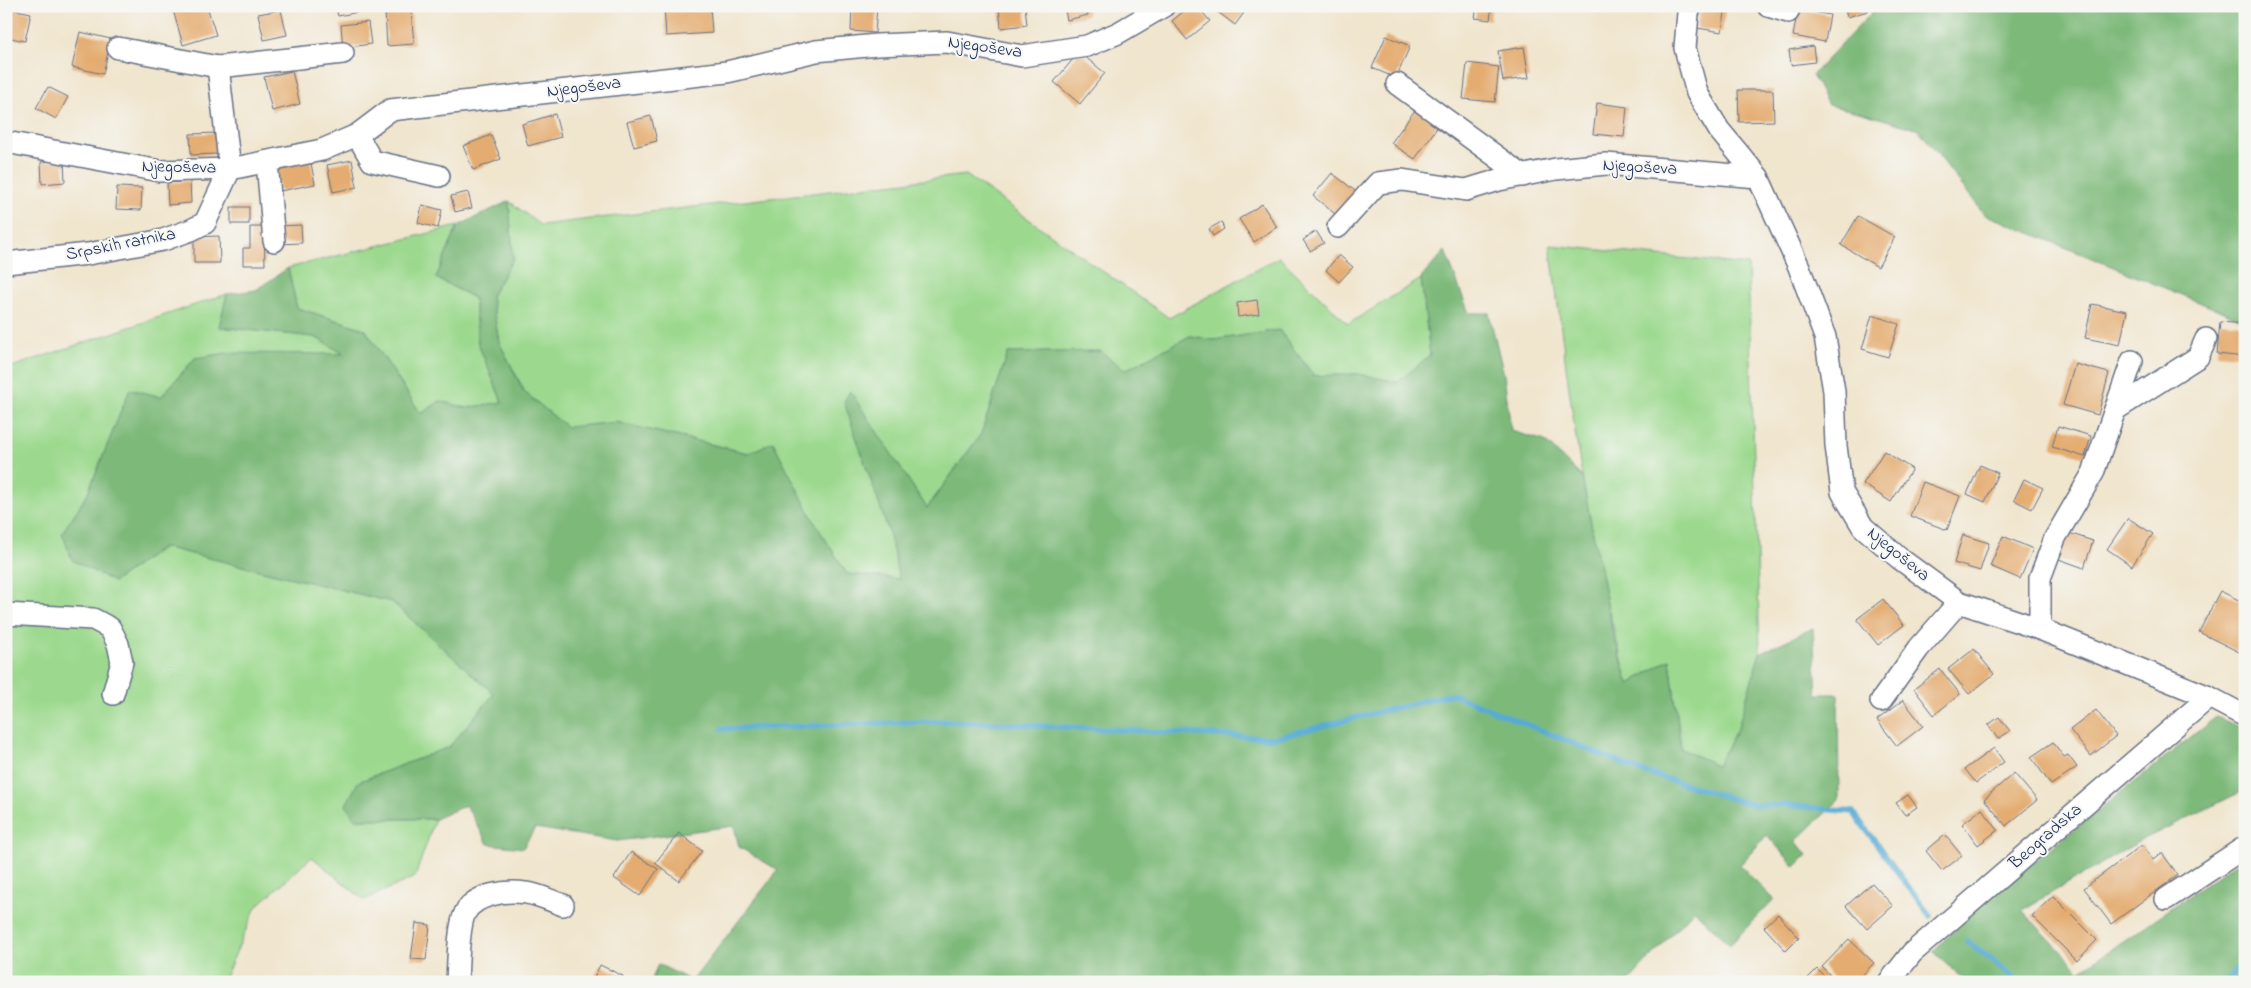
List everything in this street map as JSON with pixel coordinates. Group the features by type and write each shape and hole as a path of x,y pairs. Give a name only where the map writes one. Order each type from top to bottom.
{"street":[{"name":"Njegoševa","path":"6,142 160,171 230,168 322,150 357,134 390,110 727,72 816,51 877,44 947,42 1022,56 1087,46 1118,33 1164,6"},
{"name":"Njegoševa","path":"1691,6 1688,12 1685,48 1697,93 1719,130 1758,177 1799,267 1826,336 1834,391 1836,446 1842,492 1863,527 1899,558 1959,602 2040,629 2209,697 2245,716"},
{"path":"1768,6 1788,12"},
{"path":"118,48 218,67 343,53"},
{"path":"218,67 230,168"},
{"path":"1396,84 1523,176"},
{"path":"357,134 372,161 439,176"},
{"path":"267,162 274,241"},
{"name":"Njegoševa","path":"1338,227 1378,183 1402,180 1466,190 1556,169 1606,164 1758,177"},
{"name":"Srpskih ratnika","path":"6,263 88,254 163,240 191,230 205,223 230,168"},
{"path":"2115,410 2198,357 2206,339"},
{"path":"2040,629 2040,578 2055,538 2093,473 2132,360"},
{"path":"1881,701 1919,648 1959,602"},
{"path":"6,614 93,620 110,628 118,644 122,662 113,694"},
{"name":"Beogradska","path":"1889,982 1912,953 2209,697"},
{"path":"2166,899 2245,847"},
{"path":"457,982 458,954 464,914 475,900 493,894 526,893 563,905"}],"green space":[{"path":"1878,6 2245,6 2245,321 1984,214 1919,130 1828,105 1812,75"},
{"path":"966,175 1169,318 1279,257 1348,324 1421,279 1430,355 1398,382 1357,374 1314,376 1279,330 1214,340 1190,336 1125,370 1100,351 1008,353 981,434 927,508 850,392 890,536 899,579 847,574 815,523 748,453 616,422 567,428 525,392 499,342 491,296 513,259 509,201 540,225"},
{"path":"509,201 513,259 491,296 499,342 524,392 567,427 616,422 748,453 773,442 815,523 847,574 899,579 890,536 844,402 850,391 927,508 981,434 1008,353 1100,351 1125,370 1190,336 1214,340 1279,330 1314,376 1357,374 1398,382 1430,355 1421,278 1445,251 1469,313 1489,313 1504,375 1511,431 1545,441 1582,477 1613,634 1629,684 1670,659 1681,749 1717,765 1738,727 1760,653 1813,628 1817,694 1838,694 1839,800 1796,841 1807,855 1795,867 1767,835 1740,865 1774,899 1730,945 1694,910 1628,982 651,982 658,964 692,981 778,870 739,847 734,826 617,841 535,828 523,848 488,844 466,805 435,819 355,819 346,805 358,782 449,747 494,694 392,602 163,547 114,582 72,560 62,533 87,495 130,389 161,397 195,358 227,353 344,354 315,337 219,327 227,294 256,290 288,268 297,308 365,329 421,414 440,401 467,408 502,402 478,343 474,298 436,278 458,226"},
{"path":"458,226 436,278 474,298 478,343 502,402 467,408 440,401 421,414 365,329 297,308 288,268"},
{"path":"1550,245 1748,265 1760,653 1738,727 1717,766 1681,749 1670,659 1629,684 1601,576 1580,466"},
{"path":"227,294 219,327 315,337 345,354 195,358 161,397 130,389 87,495 62,533 114,582 163,547 392,602 494,694 449,747 358,782 355,819 435,819 415,877 364,900 312,857 256,907 223,982 6,982 6,369"},
{"path":"2216,717 2245,729 2245,790 2140,841 2022,910 2080,971 2245,857 2245,982 1967,982 1933,951 1989,897"}],"building":[{"path":"184,6 207,6 216,35 183,45 173,10"},
{"path":"336,6 384,6 384,7 338,16"},
{"path":"664,6 710,6 712,33 666,36"},
{"path":"852,6 877,6 875,33 851,31"},
{"path":"999,6 1025,6 1027,25 1001,28"},
{"path":"1064,6 1086,6 1088,15 1067,20"},
{"path":"1190,6 1197,6 1210,21 1187,40 1172,21"},
{"path":"1210,6 1249,6 1235,25"},
{"path":"1477,6 1492,6 1490,20 1475,18"},
{"path":"1700,6 1726,6 1722,32 1697,28"},
{"path":"1844,6 1867,6 1868,11 1847,17"},
{"path":"6,8 31,13 25,41 6,37"},
{"path":"1798,9 1830,15 1825,42 1793,36"},
{"path":"281,10 287,35 264,40 258,14"},
{"path":"411,10 414,44 387,46 385,12"},
{"path":"368,22 371,44 343,48 341,25"},
{"path":"80,32 111,39 103,74 72,67"},
{"path":"1386,36 1410,46 1396,78 1372,68"},
{"path":"1813,46 1815,62 1791,65 1789,50"},
{"path":"1524,47 1529,78 1503,81 1498,51"},
{"path":"1079,52 1105,73 1080,104 1054,82"},
{"path":"1467,63 1499,67 1495,102 1463,99"},
{"path":"292,71 300,104 272,111 264,77"},
{"path":"48,87 68,97 56,119 36,108"},
{"path":"1738,90 1773,90 1774,121 1739,122"},
{"path":"1597,103 1627,107 1624,137 1593,134"},
{"path":"1418,106 1441,122 1415,159 1391,143"},
{"path":"555,114 561,137 528,146 522,124"},
{"path":"651,116 657,141 634,147 627,122"},
{"path":"217,133 217,154 191,155 190,134"},
{"path":"491,135 501,159 473,170 463,146"},
{"path":"310,158 315,184 280,191 275,165"},
{"path":"64,160 65,182 42,184 41,162"},
{"path":"352,160 357,187 333,192 327,165"},
{"path":"1332,173 1359,194 1340,218 1313,196"},
{"path":"190,181 191,203 168,205 167,183"},
{"path":"117,187 142,188 141,210 116,209"},
{"path":"468,192 472,208 455,212 451,196"},
{"path":"1262,204 1277,227 1254,242 1239,219"},
{"path":"422,205 442,210 438,228 418,223"},
{"path":"231,207 249,207 249,224 231,224"},
{"path":"1858,216 1895,237 1878,267 1841,245"},
{"path":"1221,222 1224,229 1213,236 1209,229"},
{"path":"301,225 302,243 278,244 277,226"},
{"path":"250,227 264,227 265,265 243,265 243,248 250,248"},
{"path":"1316,231 1324,243 1310,251 1303,240"},
{"path":"219,236 220,263 194,263 194,237"},
{"path":"1339,255 1353,267 1339,282 1326,270"},
{"path":"1257,300 1259,314 1238,317 1237,303"},
{"path":"2092,304 2127,311 2120,345 2085,338"},
{"path":"1872,315 1899,324 1888,357 1862,349"},
{"path":"2220,322 2245,324 2245,357 2217,354"},
{"path":"2075,364 2109,373 2098,415 2063,405"},
{"path":"2058,426 2091,436 2085,457 2052,447"},
{"path":"1884,451 1912,469 1891,502 1863,484"},
{"path":"1980,465 1998,473 1985,502 1967,494"},
{"path":"2024,479 2043,488 2032,509 2014,500"},
{"path":"1923,482 1960,496 1947,530 1910,516"},
{"path":"2128,518 2153,534 2132,566 2107,549"},
{"path":"2066,532 2093,541 2084,568 2056,558"},
{"path":"1963,535 1989,543 1980,571 1954,563"},
{"path":"2003,536 2033,549 2020,579 1990,566"},
{"path":"2220,591 2245,603 2245,646 2241,653 2199,632"},
{"path":"1883,599 1904,625 1878,645 1857,619"},
{"path":"1974,649 1994,674 1969,694 1948,669"},
{"path":"1940,669 1960,694 1934,715 1914,689"},
{"path":"1903,700 1923,726 1897,746 1877,720"},
{"path":"2096,710 2116,736 2091,756 2070,730"},
{"path":"1999,717 2010,731 1998,739 1988,725"},
{"path":"2053,742 2064,757 2068,755 2077,767 2051,785 2031,757"},
{"path":"1994,748 2004,762 1976,783 1965,769"},
{"path":"2014,773 2037,800 2006,826 1984,799"},
{"path":"1908,795 1917,807 1905,815 1896,803"},
{"path":"1982,809 1998,830 1978,845 1962,824"},
{"path":"679,833 702,851 679,881 655,863"},
{"path":"1945,835 1962,856 1942,871 1926,851"},
{"path":"2142,845 2153,860 2162,853 2178,875 2111,924 2084,888"},
{"path":"631,852 658,869 640,896 614,878"},
{"path":"1872,883 1893,906 1867,929 1846,906"},
{"path":"2053,896 2097,940 2077,961 2032,916"},
{"path":"1778,914 1799,938 1786,951 1764,927"},
{"path":"416,923 430,925 426,960 411,959"},
{"path":"1849,939 1874,963 1856,982 1837,982 1822,967"},
{"path":"600,965 623,976 620,982 592,982"},
{"path":"1817,969 1830,982 1804,982"}],"waterway":[{"path":"722,729 950,721 1274,738 1452,694 1641,771 1753,805 1785,805 1853,812 1930,916"},
{"path":"1967,941 2020,982"},
{"path":"2229,982 2232,974 2245,959"}]}
